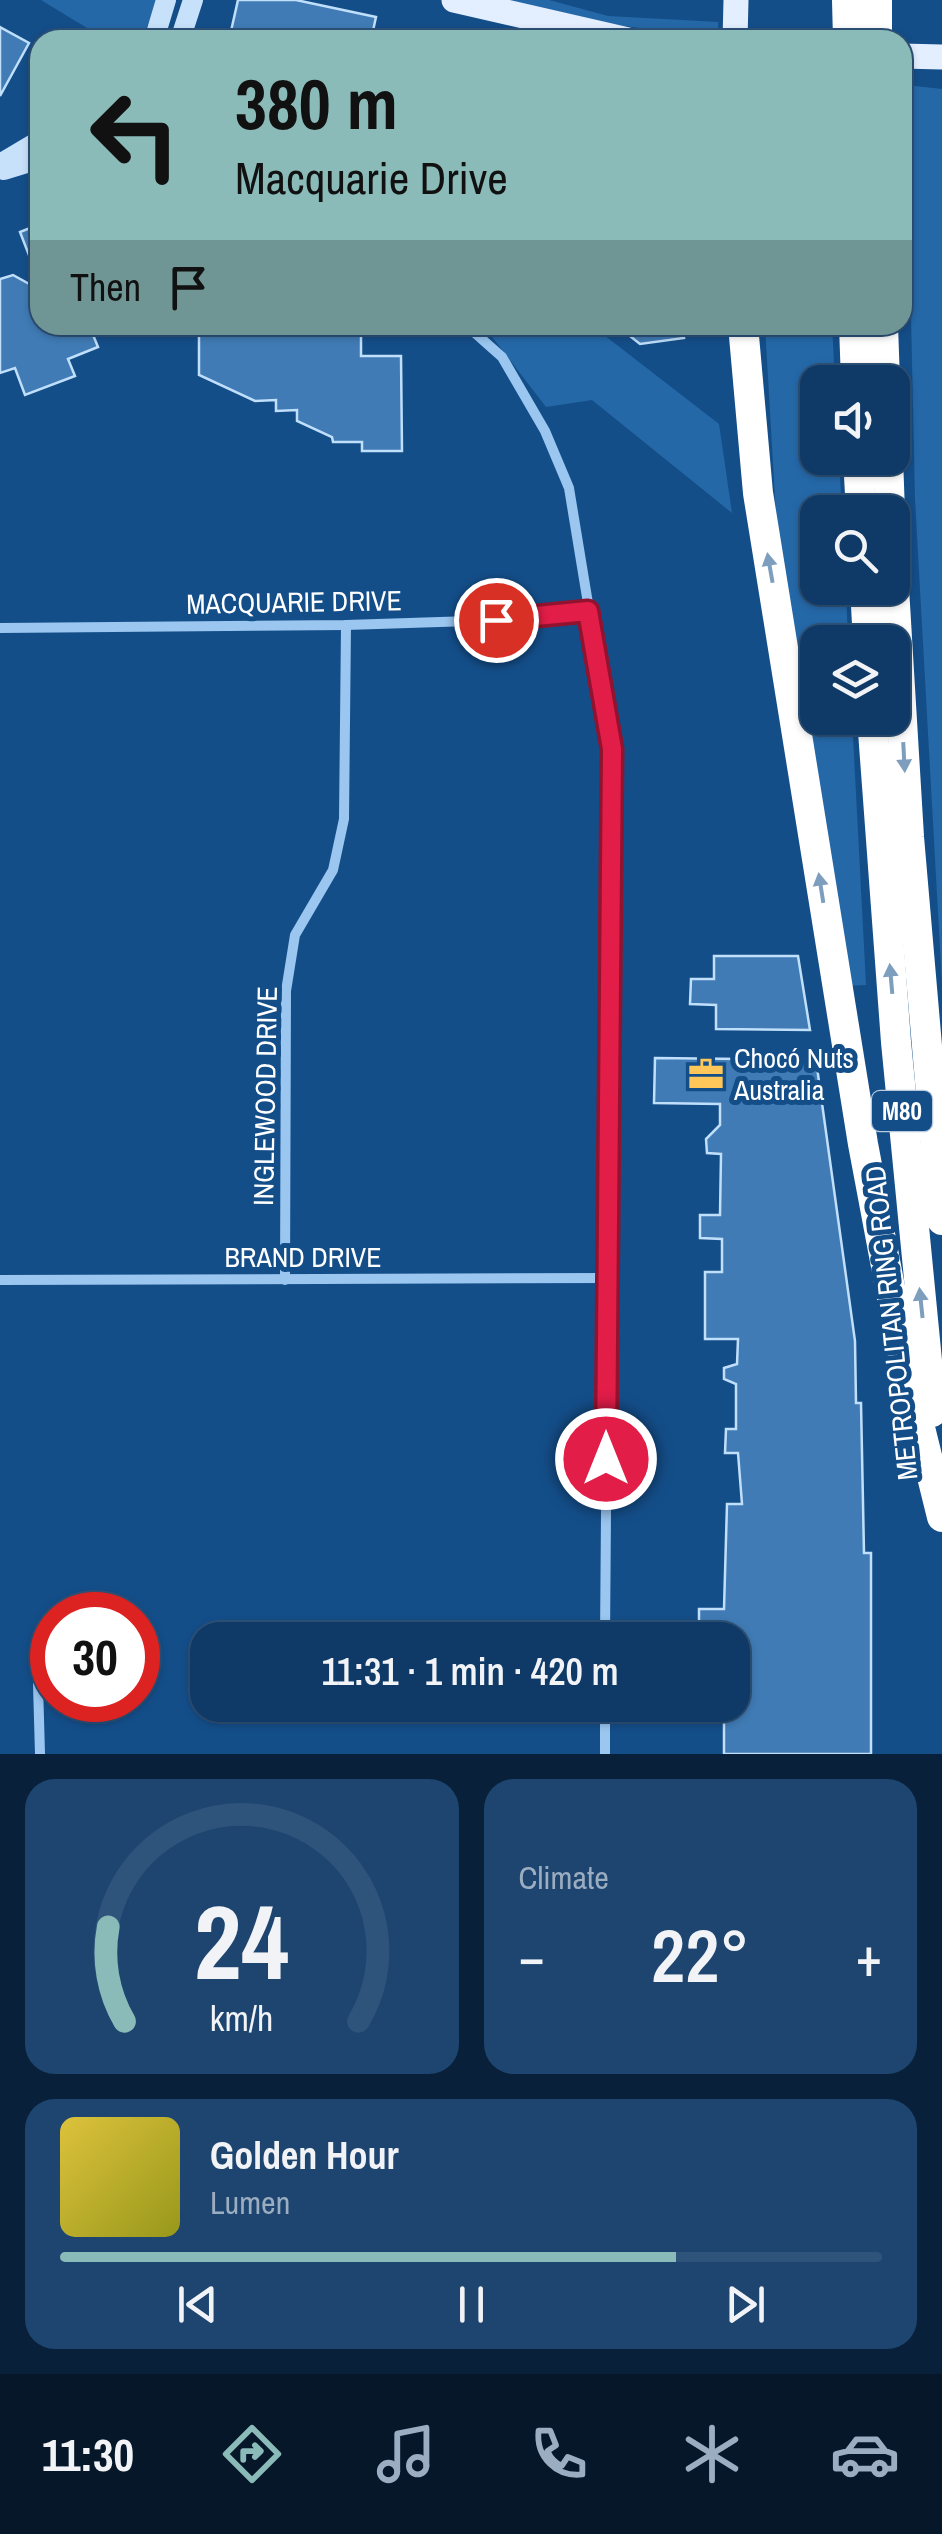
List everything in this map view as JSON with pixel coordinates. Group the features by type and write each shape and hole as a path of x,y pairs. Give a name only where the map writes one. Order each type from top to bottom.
{"highway":[{"path":"847,0 848,30"},
{"path":"877,0 877,30"},
{"path":"745,335 760,509 863,1144 905,1367 942,1517"},
{"path":"854,335 855,365"},
{"path":"883,335 884,365"},
{"name":"M80","path":"895,605 909,837 942,1220"},
{"name":"METROPOLITAN RING ROAD","path":"873,735 898,1060 942,1504"}],"main road":[{"path":"157,30 166,0"},
{"path":"183,30 193,0"},
{"path":"454,0 584,30"},
{"path":"736,0 736,30"},
{"path":"912,56 942,56"},
{"path":"0,167 30,147"},
{"path":"0,167 30,160"}],"street":[{"path":"477,335 502,357 545,431 569,488 612,749 605,1622"},
{"name":"MACQUARIE DRIVE","path":"0,628 346,625 530,619 588,611"},
{"name":"INGLEWOOD DRIVE","path":"285,1280 286,991 295,935 334,870 344,818 346,625"},
{"name":"BRAND DRIVE","path":"0,1280 607,1278"},
{"path":"39,1722 40,1754"},
{"path":"605,1722 605,1754"}],"shaded area":[{"path":"41,0 157,0 146,30 90,30"},
{"path":"496,0 549,0 608,16 718,22 718,30 655,30 576,20"},
{"path":"912,86 942,89 942,984 915,499"},
{"path":"491,335 604,335 719,424 732,513 592,400 546,407"},
{"path":"766,335 833,335 834,365 800,365 800,475 840,475 841,495 800,495 800,605 847,605 847,625 800,625 800,693 777,533"},
{"path":"806,735 853,735 866,985 842,986"}],"building":[{"path":"238,0 296,0 376,17 373,30 231,30"},
{"path":"0,27 29,43 0,96"},
{"path":"30,228 30,258 20,232"},
{"path":"13,275 30,284 30,335 93,335 98,347 68,359 75,376 25,395 15,368 0,373 0,279"},
{"path":"199,335 361,335 361,356 401,356 402,451 362,451 362,442 333,442 332,437 297,421 297,410 276,411 276,400 255,401 199,375"},
{"path":"629,335 684,335 684,338 640,344"},
{"path":"714,956 798,956 810,1030 716,1029 716,1005 690,1004 691,979 714,979"},
{"path":"655,1058 816,1060 855,1341 856,1403 861,1403 864,1553 871,1553 871,1754 724,1754 724,1722 750,1722 750,1622 699,1622 699,1609 724,1609 727,1504 742,1504 738,1453 725,1453 726,1429 736,1429 736,1384 724,1379 724,1368 737,1364 738,1339 705,1339 705,1272 722,1272 722,1239 700,1238 700,1215 720,1215 721,1154 707,1153 706,1139 720,1125 720,1104 654,1103"}],"place":[{"name":"Chocó Nuts Australia","path":"706,1074"}],"route":[{"path":"496,620 571,616 588,611 612,749 606,1459"}]}
